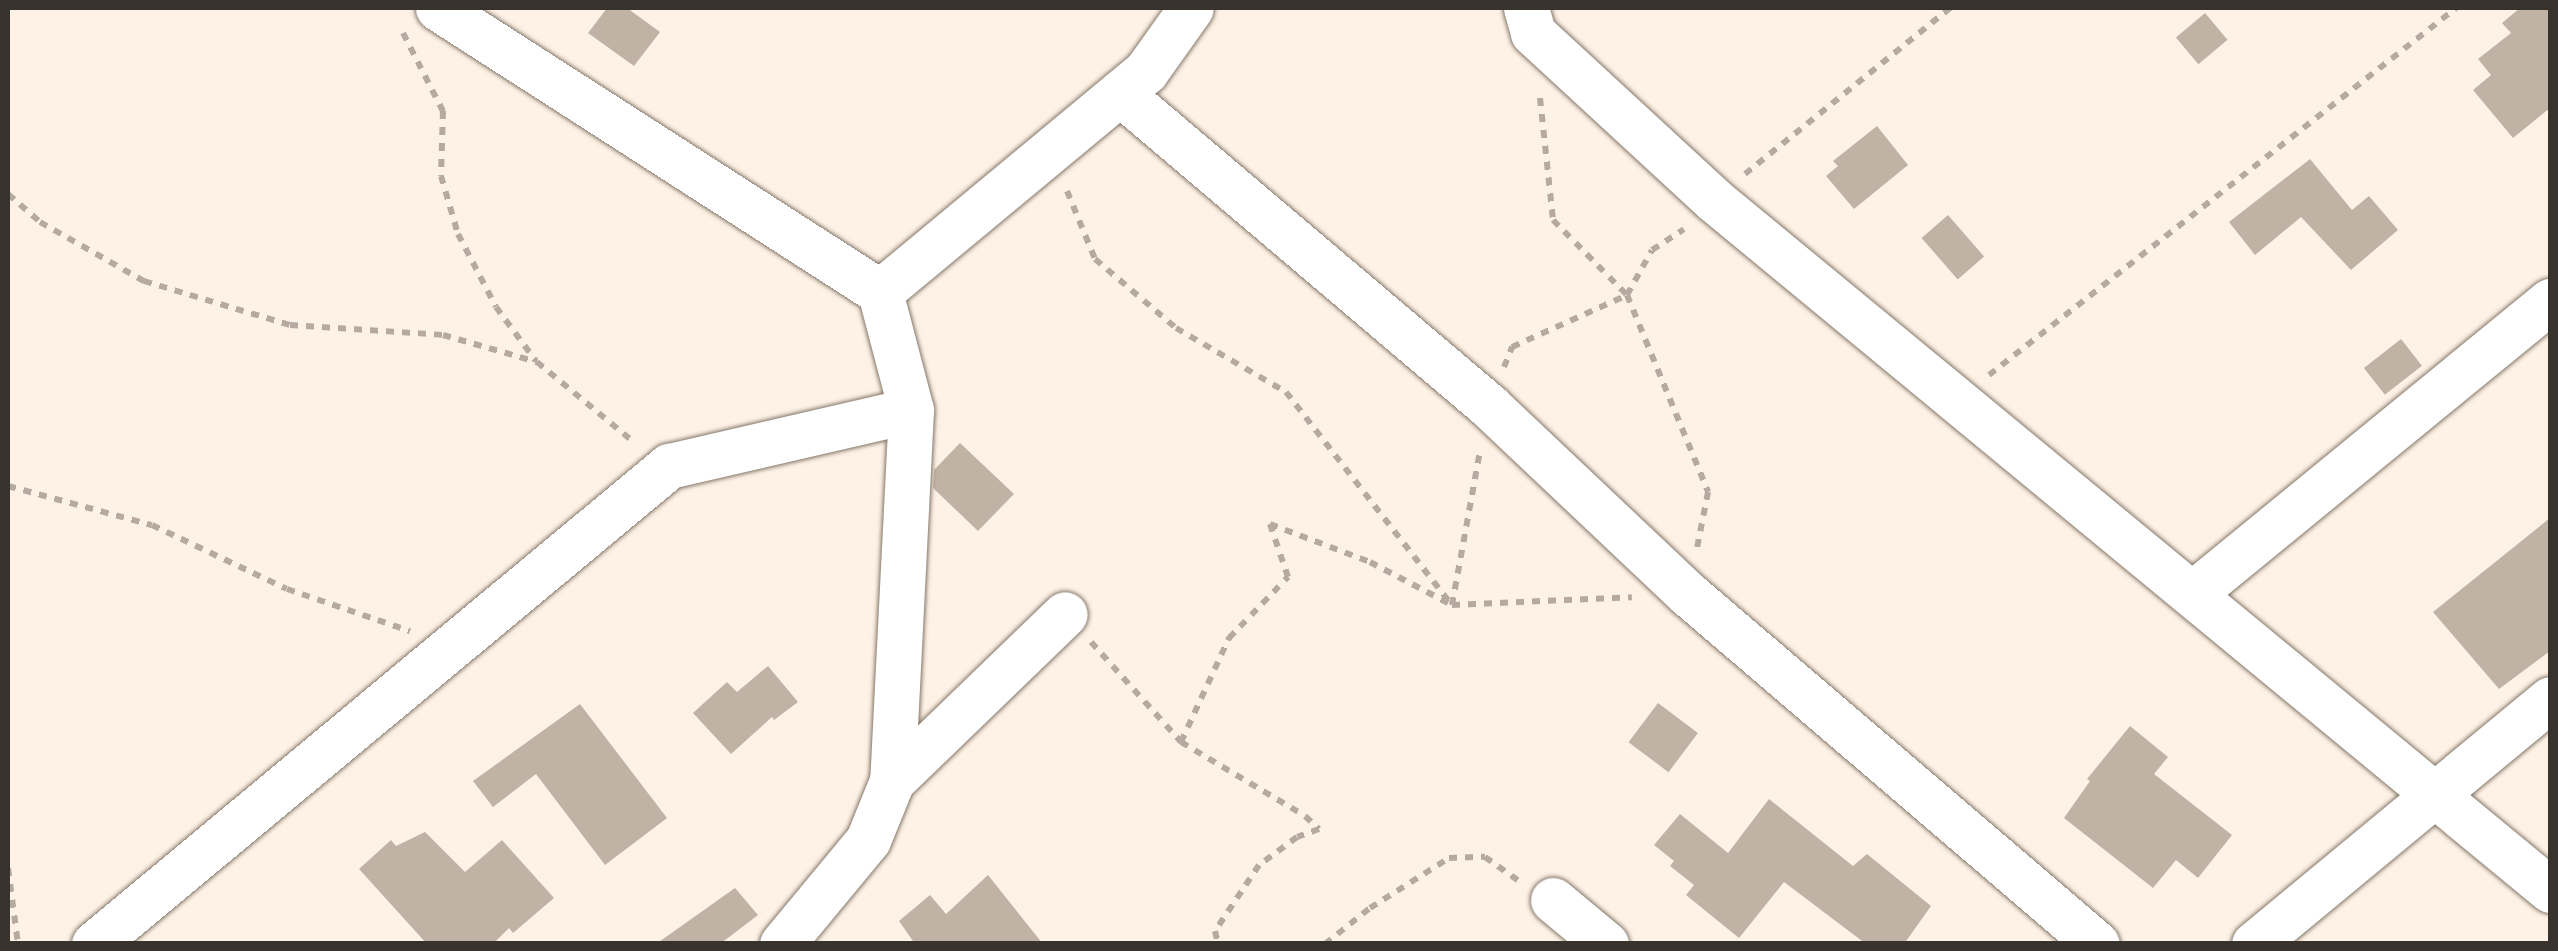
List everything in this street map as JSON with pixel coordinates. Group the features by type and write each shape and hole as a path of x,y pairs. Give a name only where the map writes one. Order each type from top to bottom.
{"street":[{"path":"880,292 1146,71 1191,8"},
{"path":"1526,8 1533,32 1714,200 2550,890"},
{"path":"430,13 880,292 911,410 892,780 868,840 782,944"},
{"path":"1120,92 1489,406 1688,594 2097,944"},
{"path":"2192,594 2550,301"},
{"path":"94,944 669,466 911,410"},
{"path":"892,780 1065,614"},
{"path":"2254,944 2550,698"},
{"path":"1553,900 1606,944"}],"path":[{"path":"1181,742 1228,638 1288,577 1270,524 1370,562 1452,606 1489,406 1512,346 1628,295 1652,250 1681,232 1714,200 1950,8"},
{"path":"1957,400 2456,8"},
{"path":"430,13 444,111 440,176 458,234 496,307 536,362 602,420 669,466"},
{"path":"8,194 40,222 144,281 290,325 443,335 536,362"},
{"path":"8,486 152,525 342,610 456,644"},
{"path":"1065,614 1181,742 1319,828 1297,837 1259,865 1215,931 1218,944"},
{"path":"1325,944 1370,908 1449,858 1486,857 1553,900"},
{"path":"8,868 18,944"}],"building":[{"path":"607,8 627,8 660,32 634,66 588,33"},
{"path":"2520,8 2550,8 2550,108 2513,138 2473,90 2491,75 2478,59 2511,33 2502,23"},
{"path":"2205,13 2227,40 2198,64 2176,37"},
{"path":"1877,126 1908,165 1854,209 1826,176 1838,166 1833,161"},
{"path":"2310,159 2352,210 2369,196 2398,230 2351,270 2301,217 2255,255 2229,222"},
{"path":"1948,215 1984,257 1958,279 1922,238"},
{"path":"2401,339 2422,366 2385,395 2364,368"},
{"path":"960,443 1014,494 978,531 933,488 934,470"},
{"path":"2550,518 2550,651 2499,689 2433,612"},
{"path":"768,666 798,702 774,720 772,717 731,754 693,713 727,682 737,692"},
{"path":"1658,703 1698,733 1668,772 1629,742"},
{"path":"580,704 667,818 605,865 536,774 493,807 473,781"},
{"path":"2130,726 2168,757 2154,774 2232,835 2198,878 2176,860 2153,888 2064,818 2090,781 2087,779"},
{"path":"1769,799 1853,866 1867,854 1931,906 1904,944 1866,944 1784,882 1739,938 1686,895 1694,885 1670,866 1674,861 1654,845 1680,814 1728,853"},
{"path":"425,832 465,872 502,840 554,898 513,933 509,928 493,944 427,944 359,869 391,840 396,846"},
{"path":"988,875 1043,944 915,944 899,921 930,895 946,914"},
{"path":"735,888 758,915 720,944 656,944"}]}
